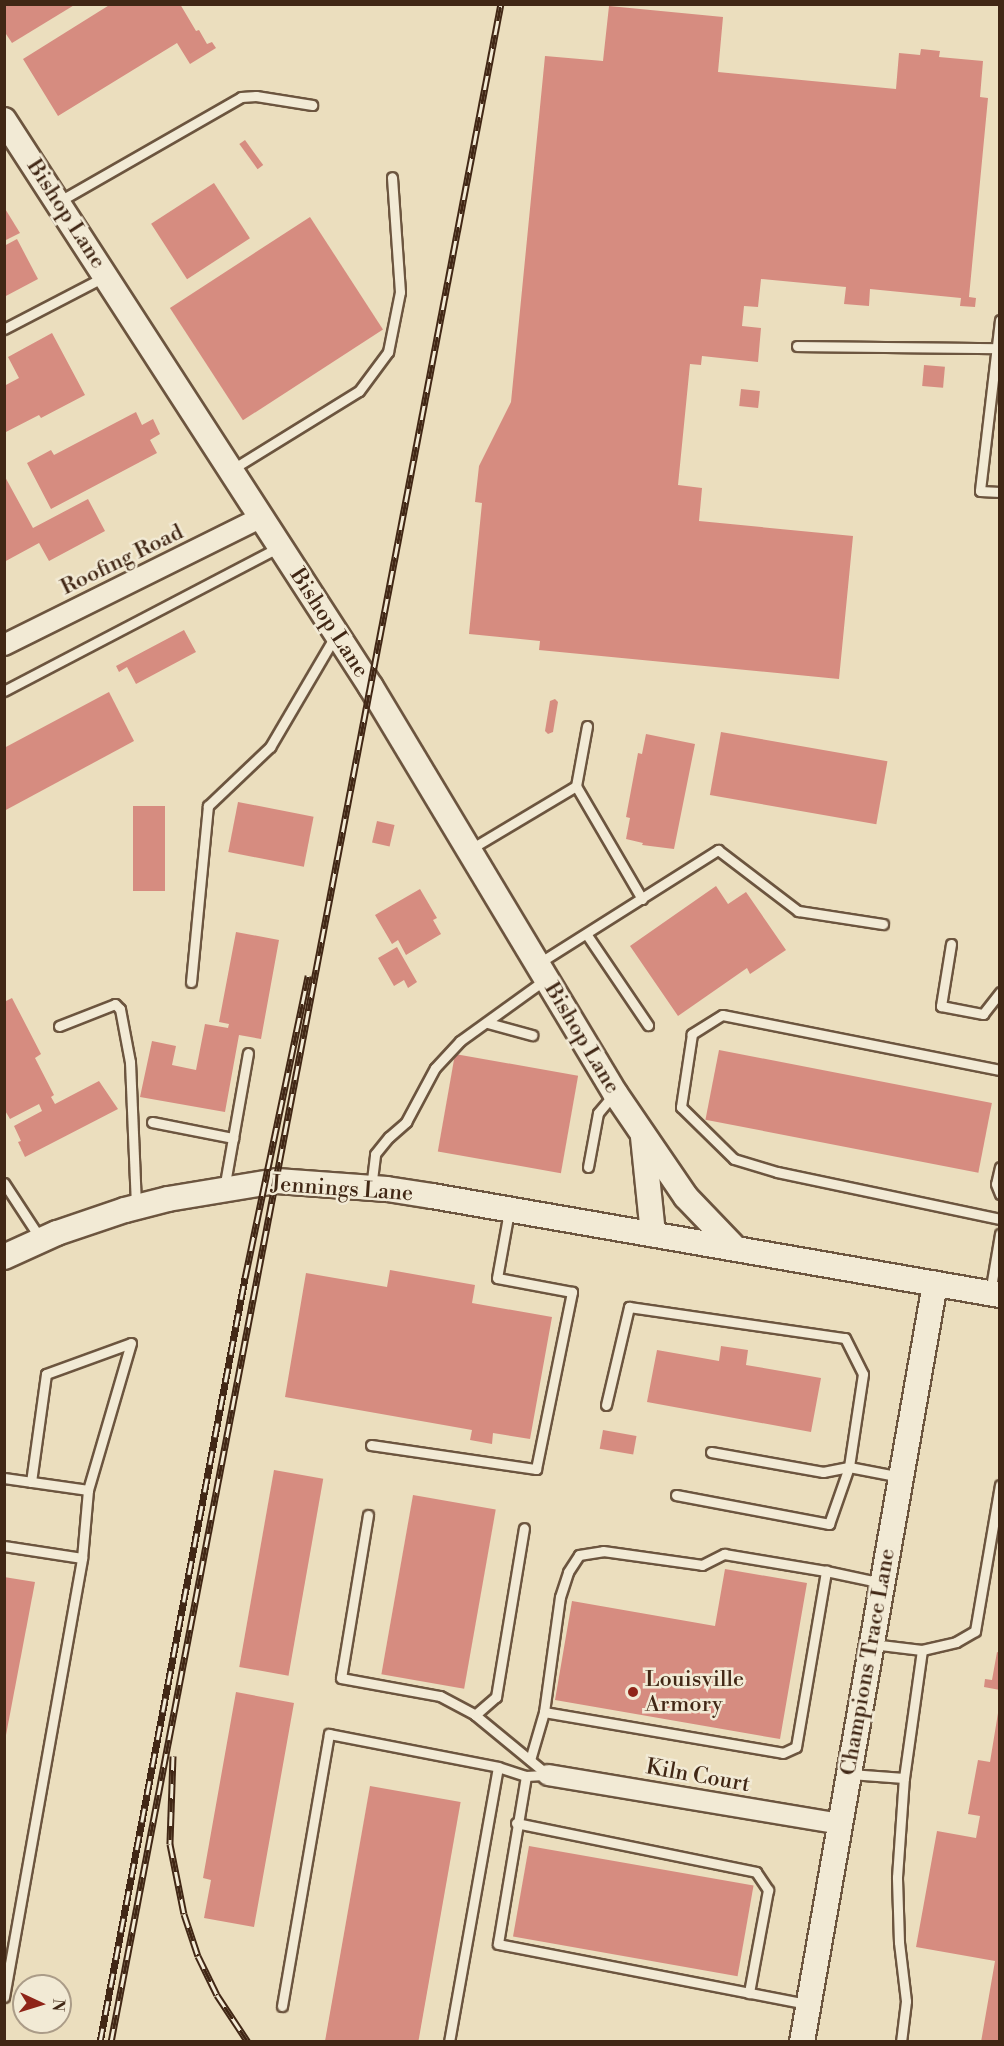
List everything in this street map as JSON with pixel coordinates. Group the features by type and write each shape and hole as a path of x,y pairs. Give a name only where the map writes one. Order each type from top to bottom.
{"street":[{"name":"Bishop Lane","path":"4,120 371,687 615,1093 686,1197 734,1247"},
{"name":"Roofing Road","path":"4,645 260,518"},
{"name":"Bishop Lane","path":"643,1133 653,1234"},
{"name":"Jennings Lane","path":"4,1257 41,1240 136,1207 277,1181 371,1188 653,1234"},
{"path":"653,1234 995,1294"},
{"name":"Champions Trace Lane","path":"802,2042 934,1284"},
{"name":"Kiln Court","path":"548,1775 840,1824"}],"lane":[{"path":"58,202 242,97 256,96 312,105"},
{"path":"231,471 360,391 388,352 400,292 392,177"},
{"path":"4,329 106,276"},
{"path":"999,320 980,491 999,492"},
{"path":"797,346 996,348"},
{"path":"4,691 280,547"},
{"path":"191,982 208,806 270,747 337,634"},
{"path":"587,726 576,786 642,898"},
{"path":"469,850 576,786"},
{"path":"371,1188 375,1154 406,1122 435,1068 460,1041 488,1023 542,972 587,935 718,850 798,911 884,924"},
{"path":"587,935 648,1025"},
{"path":"951,944 942,1006 983,1014 999,992"},
{"path":"59,1026 115,1004 120,1009 130,1062 136,1207"},
{"path":"999,1070 722,1015 692,1035 681,1107 734,1159 777,1172 999,1219"},
{"path":"488,1023 532,1035"},
{"path":"224,1189 248,1053"},
{"path":"588,1167 598,1113 615,1093"},
{"path":"152,1122 233,1138"},
{"path":"999,1167 996,1184 999,1194"},
{"path":"4,1183 41,1240"},
{"path":"371,1445 536,1469 572,1292 497,1278 509,1209"},
{"path":"995,1294 999,1234"},
{"path":"606,1405 629,1307 845,1338 863,1374 849,1467 829,1524 676,1495"},
{"path":"4,1997 82,1558 88,1490 131,1343 46,1374 31,1482"},
{"path":"711,1452 823,1472 849,1467 901,1477"},
{"path":"4,1478 88,1490"},
{"path":"871,1644 922,1650 956,1642 975,1631 999,1485"},
{"path":"368,1515 341,1678 440,1696 475,1714 548,1775"},
{"path":"475,1714 496,1696 524,1528"},
{"path":"4,1546 82,1558"},
{"path":"530,1760 544,1712 560,1597 568,1572 579,1555 603,1551 702,1565 724,1554 882,1583"},
{"path":"544,1712 783,1753 795,1746 826,1571"},
{"path":"901,2042 906,2001 898,1942 897,1877 904,1778 922,1650"},
{"path":"282,2006 329,1734 498,1767 526,1776 548,1775"},
{"path":"449,2042 498,1767"},
{"path":"849,1773 904,1778"},
{"path":"526,1776 516,1823 498,1944 808,2004"},
{"path":"516,1823 756,1872 768,1890 748,1993"}],"building":[{"path":"4,4 76,4 12,43 4,31"},
{"path":"111,4 180,4 196,31 199,30 207,44 212,42 216,48 190,64 177,43 58,116 23,59"},
{"path":"609,6 723,17 718,72 896,89 899,53 920,55 921,49 940,51 939,57 983,61 980,97 988,98 969,297 976,298 975,307 960,306 961,298 870,289 869,306 844,304 846,287 761,279 758,307 744,306 742,326 761,328 758,362 702,356 701,365 690,364 678,485 702,488 699,521 853,536 839,679 539,650 540,641 469,634 482,503 475,502 479,466 511,402 545,56 603,61"},
{"path":"245,140 263,165 258,169 239,144"},
{"path":"214,183 250,238 187,279 151,224"},
{"path":"4,207 20,233 4,241"},
{"path":"310,217 383,329 243,420 170,308"},
{"path":"17,239 38,279 4,297 4,246"},
{"path":"52,333 85,395 41,418 39,415 4,433 4,386 19,378 8,357"},
{"path":"924,365 945,367 943,388 922,386"},
{"path":"741,389 760,391 758,408 739,406"},
{"path":"136,412 142,425 153,419 160,434 150,440 157,453 51,509 27,463 51,450 54,455"},
{"path":"4,475 33,528 88,499 105,531 49,561 39,543 4,562"},
{"path":"184,630 196,652 136,684 127,667 119,672 116,666"},
{"path":"109,692 134,741 4,811 4,748"},
{"path":"555,699 558,702 553,732 548,734 545,731 550,701"},
{"path":"721,732 887,761 876,824 710,795"},
{"path":"646,734 695,744 674,849 642,845 643,843 626,839 630,818 626,817 638,753 642,754"},
{"path":"238,802 314,817 304,867 228,852"},
{"path":"133,806 165,806 165,891 133,891"},
{"path":"377,821 395,825 390,846 372,842"},
{"path":"716,886 728,904 746,892 786,950 750,974 747,968 678,1016 630,946"},
{"path":"420,889 437,918 433,920 441,934 406,955 398,940 392,944 375,915"},
{"path":"236,932 279,940 261,1039 239,1035 225,1112 140,1097 152,1041 176,1046 172,1065 196,1070 205,1024 228,1028 229,1024 219,1022"},
{"path":"397,947 417,982 408,988 404,980 394,986 378,958"},
{"path":"12,998 41,1054 35,1058 54,1095 51,1097 55,1104 99,1081 118,1109 25,1157 14,1126 42,1111 39,1104 10,1119 4,1109 4,1002"},
{"path":"719,1050 992,1103 978,1173 705,1120"},
{"path":"455,1054 578,1076 561,1173 438,1151"},
{"path":"390,1270 475,1285 472,1303 552,1317 530,1439 493,1433 492,1444 470,1440 472,1430 285,1397 306,1273 387,1287"},
{"path":"721,1346 748,1350 746,1365 821,1378 811,1432 647,1402 657,1350 719,1361"},
{"path":"603,1430 636,1436 633,1455 600,1449"},
{"path":"274,1470 323,1479 289,1676 239,1667"},
{"path":"413,1495 496,1510 464,1689 381,1674"},
{"path":"725,1569 807,1583 780,1739 555,1700 572,1601 715,1626"},
{"path":"4,1577 35,1582 6,1735 4,1735"},
{"path":"997,1652 1000,1653 1000,1690 984,1687 985,1679 992,1680"},
{"path":"236,1692 294,1703 254,1927 204,1918 211,1880 203,1878"},
{"path":"998,1713 1000,2042 981,2042 995,1961 916,1947 937,1831 976,1838 980,1816 968,1814 978,1760 990,1762"},
{"path":"370,1786 461,1802 418,2042 325,2042"},
{"path":"529,1846 754,1886 738,1976 513,1937"}],"railway":[{"path":"111,2042 501,4"},
{"path":"100,2042 245,1278 308,976"},
{"path":"173,1756 170,1844 184,1914 198,1956 217,1995 248,2042"}],"place":[{"name":"Louisville Armory","path":"633,1692"}]}
